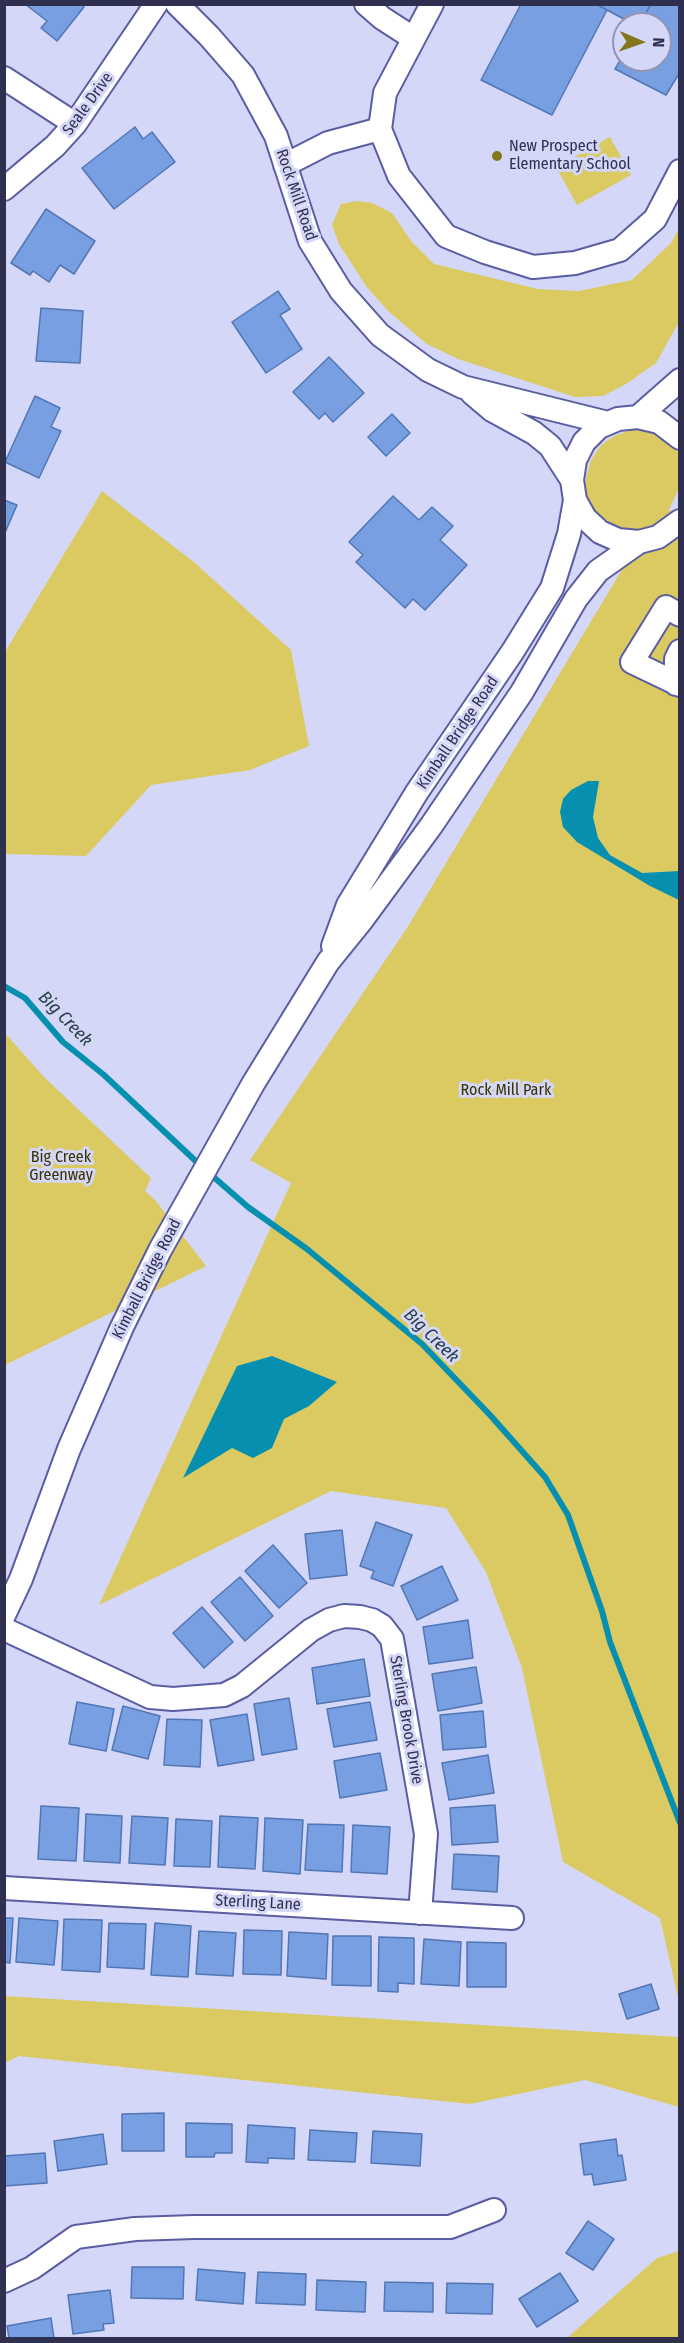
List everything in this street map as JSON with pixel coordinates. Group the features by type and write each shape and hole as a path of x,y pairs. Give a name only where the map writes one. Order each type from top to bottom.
{"street":[{"name":"Seale Drive","path":"4,189 55,146 75,124 156,4"},
{"name":"Rock Mill Road","path":"177,4 243,75 276,136 310,241 341,291 380,335 428,370 463,387 608,423"},
{"path":"366,4 382,18 413,38"},
{"path":"432,4 385,93 380,129 399,176 446,236 485,252 533,267 575,263 620,250 655,219 680,171"},
{"path":"4,78 75,124"},
{"path":"285,165 328,143 380,129"},
{"path":"638,417 680,380"},
{"name":"Rock Mill Road","path":"463,387 492,410 534,433 550,446 585,518 600,532 618,540 639,542"},
{"path":"608,423 618,419 638,417 658,422 680,438"},
{"name":"Kimball Bridge Road","path":"328,962 348,905 417,792 513,651 552,588 569,534 574,460 584,442 608,423"},
{"name":"Kimball Bridge Road","path":"4,1615 21,1579 73,1439 122,1327 160,1250 253,1084 328,962 362,920 453,795 522,692 576,598 598,571 639,542 658,537 676,528"},
{"path":"680,615 666,607 632,663 678,684 676,659 680,651"},
{"name":"Sterling Brook Drive","path":"4,1629 150,1697 173,1699 224,1695 242,1686 311,1630 329,1620 344,1616 360,1617 382,1626 392,1639 426,1834 420,1912"},
{"name":"Sterling Lane","path":"4,1888 512,1918"},
{"path":"4,2281 32,2268 76,2237 135,2229 194,2227 450,2227 494,2211"}],"green space":[{"path":"610,137 631,175 577,205 556,167"},
{"path":"357,201 372,203 392,213 411,241 434,264 538,289 579,291 632,280 671,243 679,229 679,322 656,363 626,384 603,396 575,397 458,359 427,344 388,311 366,286 339,244 332,225 341,204"},
{"name":"Rock Mill Park","path":"639,427 655,429 674,442 680,459 679,488 669,510 680,516 679,2002 660,1918 563,1862 522,1668 486,1572 446,1508 331,1491 99,1605 291,1183 250,1160 407,928 647,528 628,535 607,531 584,505 586,478 591,460 601,445 614,436"},
{"path":"102,491 195,563 291,650 309,746 250,770 151,785 86,856 5,854 5,652"},
{"name":"Big Creek Greenway","path":"4,1032 44,1077 151,1178 145,1191 155,1200 206,1266 5,1365"},
{"path":"4,1996 679,2037 679,2107 585,2080 470,2104 19,2056 5,2063"},
{"path":"679,2251 679,2338 567,2338 657,2258"}],"water":[{"path":"588,781 599,781 593,817 598,838 610,855 642,873 679,871 679,900 650,886 577,842 563,827 560,812 563,799 571,790"},
{"path":"272,1356 337,1382 309,1406 284,1419 272,1448 253,1458 232,1448 183,1478 237,1366"}],"building":[{"path":"25,4 81,4 84,7 57,41 41,28 47,21"},
{"path":"521,4 596,4 607,10 552,115 481,80"},
{"path":"596,4 651,4 647,12 612,13"},
{"path":"651,4 680,4 680,72 666,95 621,72 672,72 672,12 647,12"},
{"path":"135,127 143,139 152,132 175,162 114,209 82,168"},
{"path":"46,209 95,241 74,274 60,265 49,282 33,271 30,275 11,263"},
{"path":"278,291 290,309 280,315 302,349 266,373 232,322"},
{"path":"41,308 83,311 80,363 36,361"},
{"path":"329,357 364,393 333,422 325,413 319,419 293,392"},
{"path":"35,396 60,408 51,427 61,431 39,478 5,462"},
{"path":"392,414 410,433 386,456 368,437"},
{"path":"393,496 419,520 432,507 453,526 440,540 467,565 425,610 413,599 405,608 356,562 363,555 349,542"},
{"path":"4,500 17,505 4,535"},
{"path":"376,1522 412,1535 393,1586 371,1578 374,1571 360,1566"},
{"path":"342,1530 347,1575 310,1579 305,1534"},
{"path":"273,1545 307,1583 279,1608 245,1571"},
{"path":"442,1566 458,1600 417,1620 401,1586"},
{"path":"240,1577 273,1616 245,1641 211,1602"},
{"path":"202,1607 233,1642 204,1668 173,1633"},
{"path":"468,1620 473,1658 429,1664 423,1627"},
{"path":"364,1659 370,1696 317,1704 312,1668"},
{"path":"476,1667 482,1703 438,1711 432,1674"},
{"path":"289,1698 297,1749 262,1755 254,1704"},
{"path":"77,1702 114,1709 106,1751 69,1744"},
{"path":"370,1702 377,1740 334,1747 327,1709"},
{"path":"123,1706 160,1716 148,1759 112,1750"},
{"path":"483,1711 486,1747 443,1750 440,1715"},
{"path":"247,1714 254,1760 218,1766 210,1720"},
{"path":"167,1719 202,1720 200,1767 164,1765"},
{"path":"380,1753 387,1790 340,1798 334,1761"},
{"path":"488,1755 494,1793 449,1800 442,1763"},
{"path":"495,1805 498,1842 452,1845 450,1808"},
{"path":"41,1806 79,1808 76,1861 38,1859"},
{"path":"86,1814 122,1816 120,1863 84,1861"},
{"path":"132,1816 168,1818 165,1865 129,1863"},
{"path":"220,1816 258,1818 255,1869 218,1867"},
{"path":"265,1818 303,1820 300,1874 263,1871"},
{"path":"176,1819 212,1821 210,1867 174,1866"},
{"path":"308,1824 344,1825 342,1872 305,1870"},
{"path":"353,1825 390,1827 387,1874 351,1872"},
{"path":"454,1854 499,1856 497,1892 452,1889"},
{"path":"4,1918 13,1918 10,1963 4,1962"},
{"path":"19,1918 58,1921 54,1965 16,1962"},
{"path":"64,1919 102,1920 100,1972 62,1970"},
{"path":"109,1923 146,1924 144,1969 107,1967"},
{"path":"155,1923 191,1926 188,1977 151,1975"},
{"path":"244,1930 282,1931 281,1975 243,1974"},
{"path":"199,1931 236,1933 233,1976 196,1974"},
{"path":"289,1932 328,1934 326,1979 287,1976"},
{"path":"333,1936 371,1936 371,1986 332,1985"},
{"path":"379,1937 414,1938 414,1984 398,1983 398,1992 378,1991"},
{"path":"424,1939 461,1942 459,1986 421,1984"},
{"path":"467,1942 506,1943 506,1987 467,1987"},
{"path":"651,1984 659,2009 627,2019 619,1994"},
{"path":"164,2113 164,2151 122,2151 122,2114"},
{"path":"186,2123 232,2124 232,2153 215,2153 214,2157 186,2157"},
{"path":"248,2125 295,2128 294,2159 268,2158 268,2163 246,2162"},
{"path":"310,2130 357,2133 355,2162 308,2160"},
{"path":"373,2131 422,2134 420,2166 371,2163"},
{"path":"103,2134 107,2164 58,2171 54,2141"},
{"path":"616,2139 618,2156 622,2155 626,2180 594,2185 592,2174 584,2175 580,2144"},
{"path":"45,2153 47,2183 4,2186 4,2156"},
{"path":"588,2221 614,2239 593,2270 566,2253"},
{"path":"132,2267 184,2267 183,2299 131,2298"},
{"path":"198,2269 245,2273 243,2304 196,2300"},
{"path":"258,2272 306,2274 305,2305 256,2303"},
{"path":"560,2273 578,2301 537,2327 519,2299"},
{"path":"317,2280 366,2282 365,2312 316,2310"},
{"path":"385,2282 433,2283 433,2312 384,2311"},
{"path":"447,2283 493,2284 492,2314 446,2313"},
{"path":"110,2290 114,2323 103,2324 104,2330 73,2334 68,2295"},
{"path":"51,2318 54,2338 9,2338 7,2326"}],"waterway":[{"name":"Big Creek","path":"4,986 25,998 63,1042 104,1075 201,1166"},
{"name":"Big Creek","path":"209,1173 248,1207 307,1249 422,1344 545,1477 568,1515 602,1611 610,1642 680,1823"}],"place":[{"name":"New Prospect Elementary School","path":"497,156"}]}
